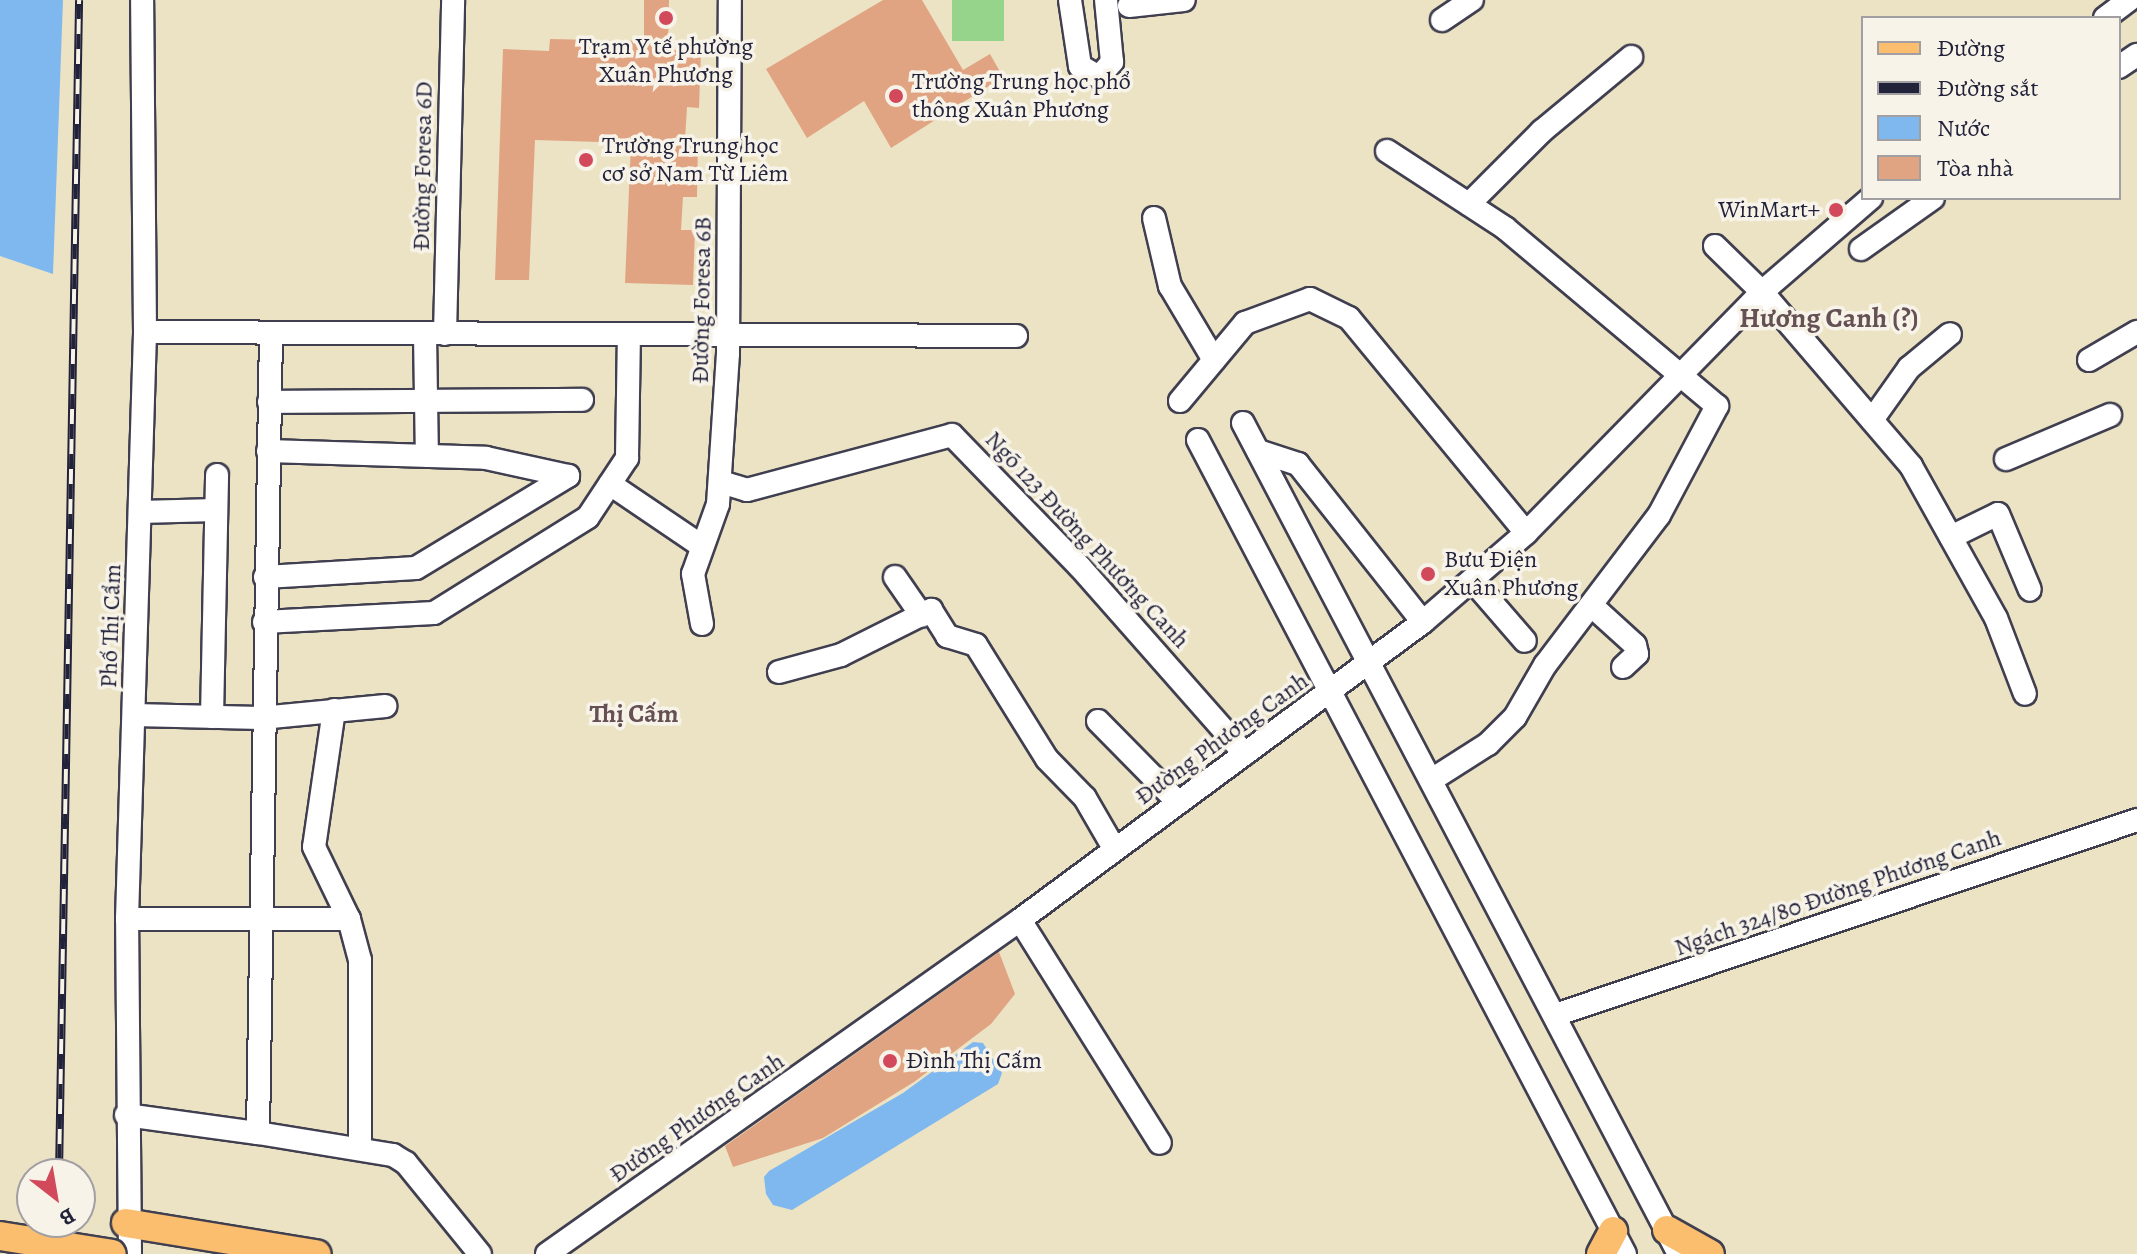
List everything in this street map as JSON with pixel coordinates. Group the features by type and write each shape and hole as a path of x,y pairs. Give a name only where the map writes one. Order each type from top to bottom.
{"main road":[{"path":"126,1223 316,1254"},
{"path":"0,1236 112,1254"},
{"path":"1673,1242 1710,1254"}],"street":[{"name":"Phố Thị Cẩm","path":"130,1254 126,1223 127,919 145,332 142,0"},
{"name":"Đường Foresa 6D","path":"427,456 425,401 435,334 453,0"},
{"name":"Đường Foresa 6B","path":"720,493 728,335 730,0"},
{"path":"1070,0 1080,66 1099,77 1112,62 1106,0"},
{"path":"1129,6 1184,0"},
{"path":"1442,20 1472,0"},
{"path":"2108,16 2129,0"},
{"path":"1469,204 1542,131 1631,57"},
{"path":"1387,151 1505,228 1677,376 1717,406 1659,515 1591,605 1500,736 1433,779"},
{"name":"Đường Phương Canh","path":"547,1254 1020,920 1423,622 1526,533 1762,292 1869,200"},
{"path":"1861,249 1930,200"},
{"path":"1154,218 1170,286 1214,360"},
{"path":"1715,246 1762,292 1911,466 1996,618 2025,694"},
{"path":"1180,401 1245,323 1310,299 1349,318 1526,533"},
{"path":"145,332 1016,336"},
{"path":"2089,360 2137,332"},
{"path":"258,1133 261,718 271,333"},
{"path":"1872,420 1909,368 1950,334"},
{"path":"264,622 434,613 588,517 627,458 629,335"},
{"path":"269,402 582,400"},
{"path":"2006,459 2110,415"},
{"path":"1243,423 1433,779 1673,1242"},
{"name":"Ngõ 123 Đường Phương Canh","path":"720,493 747,490 952,435 1080,567 1245,754"},
{"path":"1198,440 1613,1246"},
{"path":"265,577 416,568 568,476 486,458 268,451"},
{"path":"1258,451 1298,464 1423,622"},
{"path":"212,717 217,475"},
{"path":"610,484 700,545"},
{"path":"702,624 693,574 700,545 720,493"},
{"path":"140,512 216,510"},
{"path":"1951,537 1998,514 2030,590"},
{"path":"895,577 922,616"},
{"path":"1473,581 1525,641"},
{"path":"1591,605 1635,645 1637,654 1623,667"},
{"path":"779,672 841,655 931,610 947,636 976,645 1047,759 1085,798 1114,848"},
{"path":"134,715 261,718 385,706"},
{"path":"334,710 314,847 349,919 360,960 360,1147"},
{"path":"1098,721 1178,802"},
{"name":"Ngách 324/80 Đường Phương Canh","path":"1555,1015 2137,820"},
{"path":"127,919 349,919"},
{"path":"1020,920 1160,1143"},
{"path":"126,1115 360,1147 406,1163 480,1254"}],"green space":[{"path":"952,0 1004,0 1004,41 952,41"}],"water":[{"path":"0,0 63,0 53,274 0,256"},
{"path":"973,1042 983,1043 1002,1073 998,1084 792,1210 773,1205 766,1194 764,1177 769,1171 903,1093"}],"building":[{"path":"644,0 669,0 668,50 701,51 699,108 687,107 685,140 698,141 697,197 683,197 681,230 695,230 693,285 625,283 631,143 535,140 529,280 495,280 503,49 549,51 550,39 644,41"},
{"path":"883,0 922,0 963,70 990,54 1003,77 891,148 864,101 807,138 766,69"},
{"name":"Đình Thị Cấm","path":"999,952 1015,994 991,1024 914,1082 823,1138 733,1167 725,1146"}],"railway":[{"path":"59,1158 79,0"},
{"path":"60,1238 61,1254"}],"place":[{"name":"Trạm Y tế phường Xuân Phương","path":"666,18"},
{"name":"Trường Trung học phổ thông Xuân Phương","path":"896,96"},
{"name":"Trường Trung học cơ sở Nam Từ Liêm","path":"586,160"},
{"name":"WinMart+","path":"1836,210"},
{"name":"Bưu Điện Xuân Phương","path":"1428,574"},
{"name":"Đình Thị Cấm","path":"890,1061"}],"district":[{"name":"Hương Canh (?)","path":"1829,318"},
{"name":"Thị Cấm","path":"634,714"}]}
